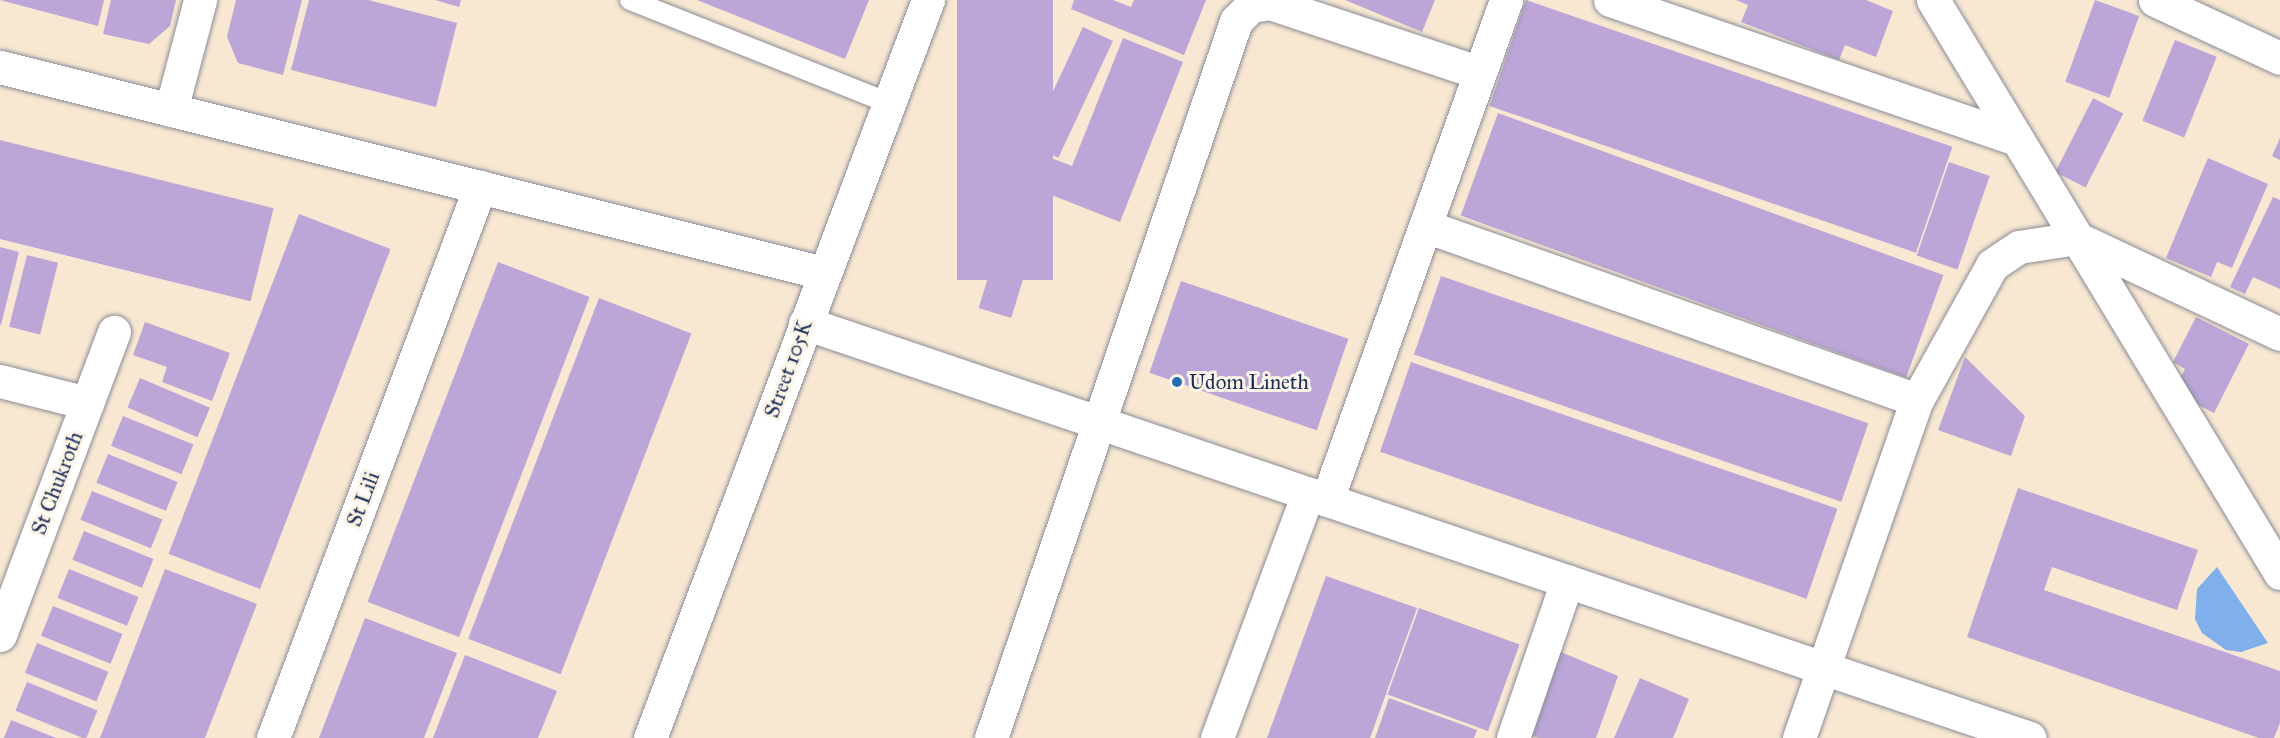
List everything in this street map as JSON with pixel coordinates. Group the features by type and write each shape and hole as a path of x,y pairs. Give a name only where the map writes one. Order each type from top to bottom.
{"street":[{"path":"171,110 200,0"},
{"name":"Street 105K","path":"650,738 928,0"},
{"path":"1217,738 1317,497 1425,226 1506,0"},
{"path":"1610,0 2015,139"},
{"path":"1933,0 2015,139 2280,573"},
{"path":"2155,0 2280,58"},
{"path":"991,738 1101,423 1236,21 1251,6 1270,3 1480,73"},
{"path":"0,67 824,273"},
{"path":"273,738 480,187"},
{"path":"1425,226 1917,400"},
{"path":"1799,738 1917,400 1992,265 2019,247 2076,238 2280,333"},
{"path":"805,323 2030,738"},
{"name":"St Chukroth","path":"0,635 114,332"},
{"path":"0,381 87,403"},
{"path":"1513,738 1567,581"}],"lane":[{"path":"630,0 889,103"}],"water":[{"path":"2217,567 2268,643 2241,652 2226,650 2202,633 2195,619 2197,589"}],"building":[{"path":"0,0 104,0 98,26"},
{"path":"111,0 176,0 170,26 149,44 103,34"},
{"path":"236,0 302,0 283,75 238,63 227,37"},
{"path":"309,0 368,0 457,23 436,107 291,70"},
{"path":"435,0 461,0 459,7"},
{"path":"697,0 869,0 845,59"},
{"path":"957,0 1053,0 1053,280 957,280"},
{"path":"1074,0 1113,0 1131,7 1134,0 1206,0 1184,55 1071,9"},
{"path":"1345,0 1435,0 1422,32"},
{"path":"1526,0 1952,147 1916,253 1490,106"},
{"path":"1736,0 1866,0 1893,11 1876,57 1845,45 1839,60 1741,22 1748,5"},
{"path":"2095,0 2139,16 2109,98 2065,82"},
{"path":"1083,27 1113,41 1058,158 1028,144"},
{"path":"1123,38 1183,62 1120,222 998,174 1005,157 1020,163 1025,148 1072,166"},
{"path":"2175,40 2217,57 2184,138 2142,121"},
{"path":"2093,98 2123,113 2086,187 2055,172"},
{"path":"1498,113 1943,275 1906,378 1461,215"},
{"path":"2280,138 2280,160 2272,156"},
{"path":"0,140 274,208 250,301 0,239"},
{"path":"2208,158 2268,184 2232,268 2217,262 2211,277 2166,258"},
{"path":"1949,162 1990,176 1957,270 1917,256"},
{"path":"2273,197 2280,200 2280,289 2253,277 2245,294 2230,287"},
{"path":"299,214 390,249 260,589 169,554"},
{"path":"1005,222 1038,232 1011,318 979,308"},
{"path":"0,247 19,252 1,325 0,324"},
{"path":"27,255 58,263 40,335 9,327"},
{"path":"498,262 589,297 459,637 368,602"},
{"path":"1441,276 1868,423 1841,502 1414,354"},
{"path":"1181,281 1348,339 1317,430 1149,373"},
{"path":"599,298 691,333 561,674 468,639"},
{"path":"2196,317 2249,344 2214,413 2173,392 2185,369 2173,362"},
{"path":"145,322 230,353 212,401 162,382 167,367 133,355"},
{"path":"1965,357 2025,416 2011,456 1938,430"},
{"path":"1411,362 1837,509 1806,599 1380,452"},
{"path":"140,378 210,408 197,437 127,407"},
{"path":"123,416 193,444 181,474 111,446"},
{"path":"108,454 178,482 166,511 96,483"},
{"path":"2018,488 2198,550 2177,610 2052,567 2044,590 2280,671 2280,723 2274,738 2259,738 1967,637"},
{"path":"92,491 162,519 151,548 80,520"},
{"path":"84,531 154,559 142,588 72,560"},
{"path":"69,569 139,597 127,626 57,598"},
{"path":"165,569 257,604 205,738 100,738"},
{"path":"1326,576 1417,608 1370,738 1267,738"},
{"path":"53,606 123,634 111,664 41,636"},
{"path":"1419,608 1520,645 1488,731 1388,694"},
{"path":"365,618 457,653 424,738 319,738"},
{"path":"37,643 108,672 96,702 25,673"},
{"path":"1554,649 1618,676 1596,738 1539,738 1523,733"},
{"path":"465,655 557,691 538,738 433,738"},
{"path":"1640,678 1689,699 1673,738 1614,738"},
{"path":"27,682 97,710 86,738 15,711"},
{"path":"1389,698 1477,730 1474,738 1375,738"},
{"path":"11,720 56,738 4,738"}],"place":[{"name":"Udom Lineth","path":"1177,382"}]}
